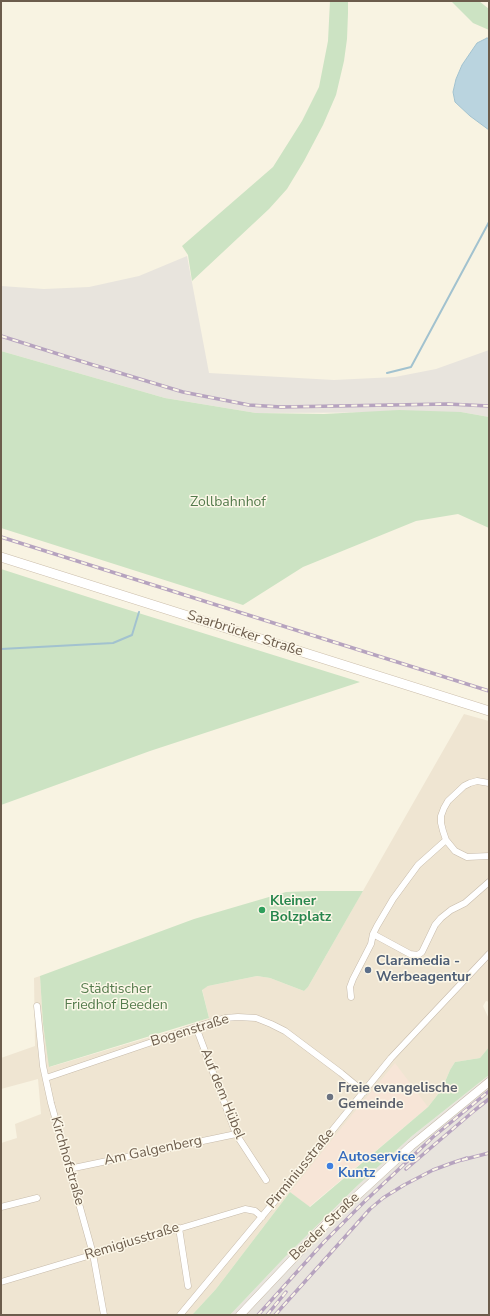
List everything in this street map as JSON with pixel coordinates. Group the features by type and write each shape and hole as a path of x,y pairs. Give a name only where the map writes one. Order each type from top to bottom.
{"main road":[{"name":"Saarbrücker Straße","path":"1,558 489,711"}],"street":[{"path":"489,783 477,781 464,786 448,802 441,816 446,840 455,851 475,857 489,856"},
{"path":"350,997 350,988 353,979 372,944 373,934 393,899 418,865 446,840"},
{"path":"373,934 414,956 418,955 422,952 435,925 441,918 451,910 465,903 489,882"},
{"name":"Pirminiusstraße","path":"180,1315 391,1058 489,954"},
{"name":"Kirchhofstraße","path":"37,1006 44,1066 52,1110 93,1254 104,1315"},
{"name":"Bogenstraße","path":"46,1078 196,1027 225,1018 238,1017 256,1018 291,1035 341,1072 364,1092"},
{"name":"Auf dem Hübel","path":"196,1027 236,1134 266,1180"},
{"name":"Beeder Straße","path":"240,1315 300,1250 329,1222 412,1146 489,1082"},
{"name":"Am Galgenberg","path":"69,1169 236,1134"},
{"path":"1,1207 37,1198"},
{"name":"Remigiusstraße","path":"1,1282 245,1209 251,1209 262,1217"},
{"path":"179,1228 188,1286"}],"shaded area":[{"path":"187,256 209,373 334,380 395,377 436,369 489,350 489,417 461,412 256,413 165,398 1,351 1,286 44,289 89,287 139,276"},
{"path":"464,714 489,721 489,1002 486,1001 483,1006 489,1019 489,1047 480,1058 455,1062 442,1089 428,1107 290,1192 216,1289 192,1315 1,1315 1,1143 17,1138 15,1124 41,1114 38,1079 1,1089 1,1058 35,1046 34,978 40,976 43,1024 50,1067 209,1018 202,989 208,986 257,976 270,978 304,991 308,987"},
{"path":"395,1063 428,1107 309,1207 290,1192"},
{"path":"489,1075 489,1315 230,1315 285,1257 357,1186 412,1136"}],"green space":[{"path":"330,1 348,1 347,39 344,61 336,95 323,125 287,189 269,209 192,281 188,255 182,246 273,167 302,121 319,87 328,41"},
{"path":"451,1 479,1 489,9 489,30 473,23"},
{"name":"Zollbahnhof","path":"1,351 165,398 256,413 324,414 399,410 461,412 489,417 489,528 458,514 416,521 303,567 243,605 1,528"},
{"path":"1,569 360,682 150,751 1,805"},
{"name":"Städtischer Friedhof Beeden","path":"363,891 308,987 304,991 270,978 257,976 208,986 202,990 209,1018 49,1067 43,1024 40,976 194,919 286,892"},
{"path":"489,1047 489,1075 412,1136 357,1186 285,1257 230,1315 192,1315 216,1289 290,1192 310,1207 428,1107 442,1089 455,1062 480,1058"}],"water":[{"path":"487,38 489,39 489,130 470,116 455,102 453,92 456,79 462,65 477,43"}],"waterway":[{"path":"387,373 411,367 489,222"},
{"path":"1,649 113,643 132,635 139,612"}],"railway":[{"path":"1,336 183,392 249,405 281,407 447,404 489,406"},
{"path":"1,537 489,691"},
{"path":"258,1315 324,1242 363,1203 433,1137 489,1091"},
{"path":"406,1169 489,1099"},
{"path":"462,1160 489,1153"},
{"path":"275,1315 370,1209 383,1198 433,1170 467,1158"},
{"path":"267,1315 286,1292"}],"place":[{"name":"Kleiner Bolzplatz","path":"262,910"},
{"name":"Claramedia - Werbeagentur","path":"368,970"},
{"name":"Freie evangelische Gemeinde","path":"330,1097"},
{"name":"Autoservice Kuntz","path":"330,1166"}]}
